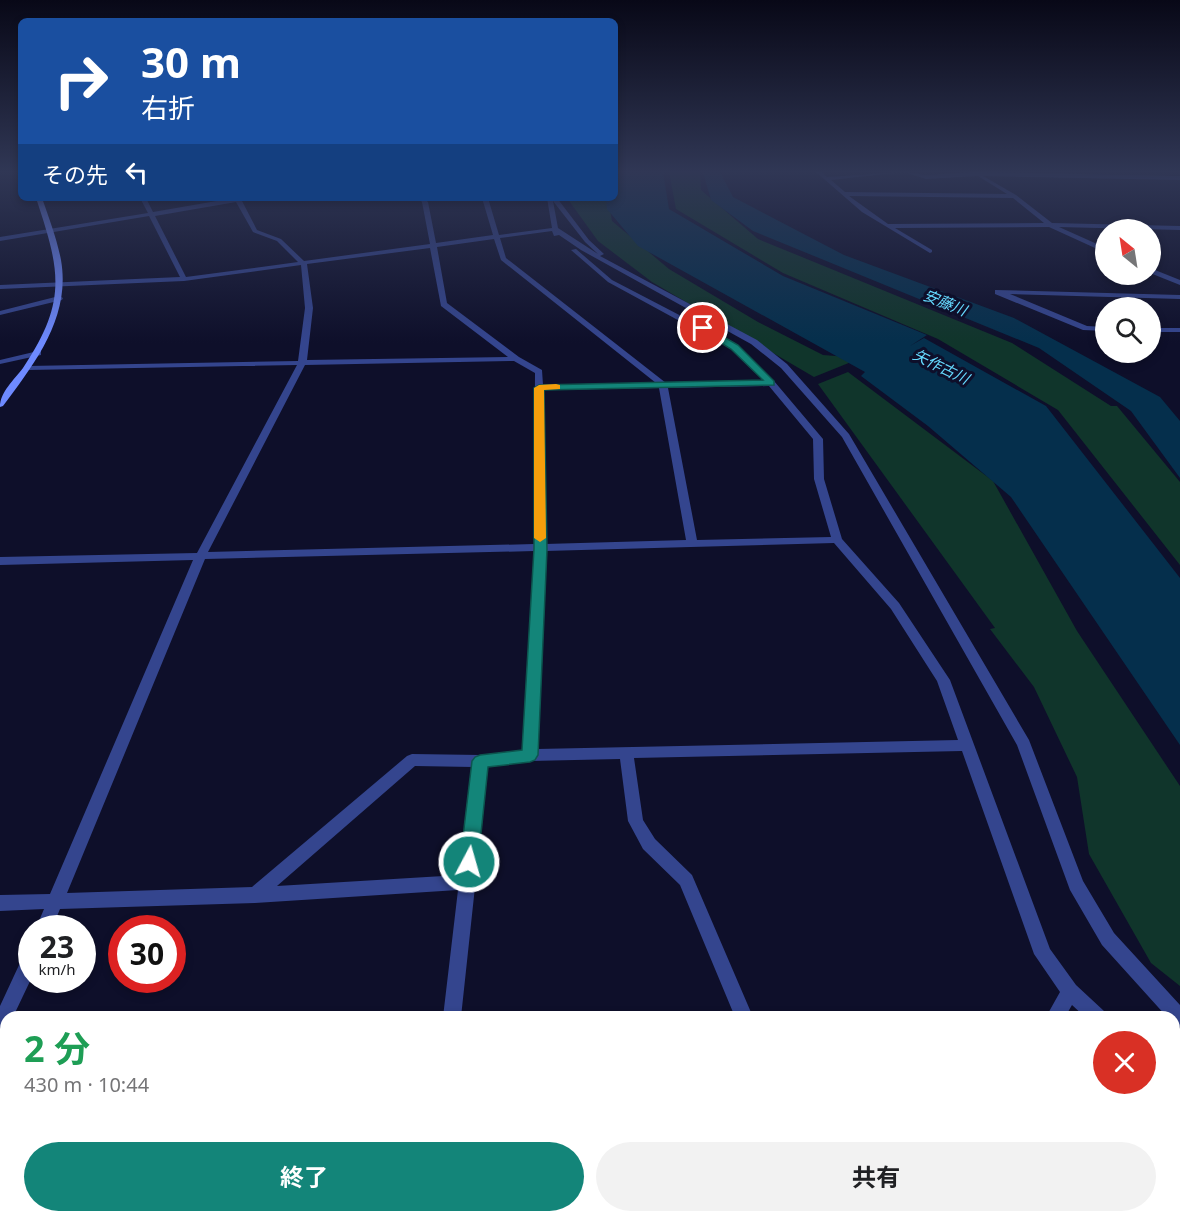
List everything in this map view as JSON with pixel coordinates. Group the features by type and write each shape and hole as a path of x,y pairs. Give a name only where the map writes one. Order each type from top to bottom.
{"main road":[{"path":"0,404 38,353 59,297 59,267 50,231"}],"street":[{"path":"0,239 61,229"},
{"path":"159,229 184,279"},
{"path":"50,915 201,555 302,363 309,308 304,264 279,240 254,229"},
{"path":"431,229 444,304 516,359 539,372 540,549 530,755"},
{"path":"493,229 503,259 663,384 692,542"},
{"path":"0,287 184,279 555,229"},
{"path":"555,229 583,249 754,342 784,366 846,436 1024,744 1081,894 1108,939 1174,1011"},
{"path":"555,229 555,235 610,281 734,347 771,383 818,439 819,479 837,540 895,606 943,680 1043,954 1070,991 1092,1011"},
{"path":"577,229 613,265"},
{"path":"893,229 930,251"},
{"path":"1059,229 1095,245"},
{"path":"1161,275 1180,283"},
{"path":"1095,328 1086,328 998,292 1180,297"},
{"path":"0,313 59,297"},
{"path":"1161,330 1180,330"},
{"path":"0,362 38,353"},
{"path":"28,368 516,359"},
{"path":"539,388 771,383"},
{"path":"0,561 837,540"},
{"path":"255,895 412,760 480,761 530,755 965,745"},
{"path":"626,753 636,821 649,844 686,880 741,1011"},
{"path":"454,1011 480,761"},
{"path":"0,903 255,895 467,882"},
{"path":"7,1011 18,987"},
{"path":"1058,1011 1070,991"}],"green space":[{"path":"589,229 622,229 669,269 758,322 823,355 861,358 814,377 652,282 598,241"},
{"path":"709,229 746,229 758,239 1012,343 1111,406 1117,406 1180,482 1180,565 1058,410 938,339 783,273"},
{"path":"848,372 993,481 1077,631 1180,786 1180,986 1151,963 1089,854 1077,777 1034,687 990,629 995,628 818,384"}],"water":[{"name":"矢作古川","path":"624,229 703,229 783,276 927,335 910,346 924,338 1046,406 1180,578 1180,745 1011,497 928,426 861,376 865,372 638,246"},
{"name":"安藤川","path":"750,229 794,229 844,255 1014,318 1160,397 1180,421 1180,478 1131,411 1039,348"}],"slow traffic":[{"path":"540,538 539,388 556,387"}],"route":[{"path":"469,862 480,761 530,755 540,549 539,388 771,383 734,347 703,328"}]}
